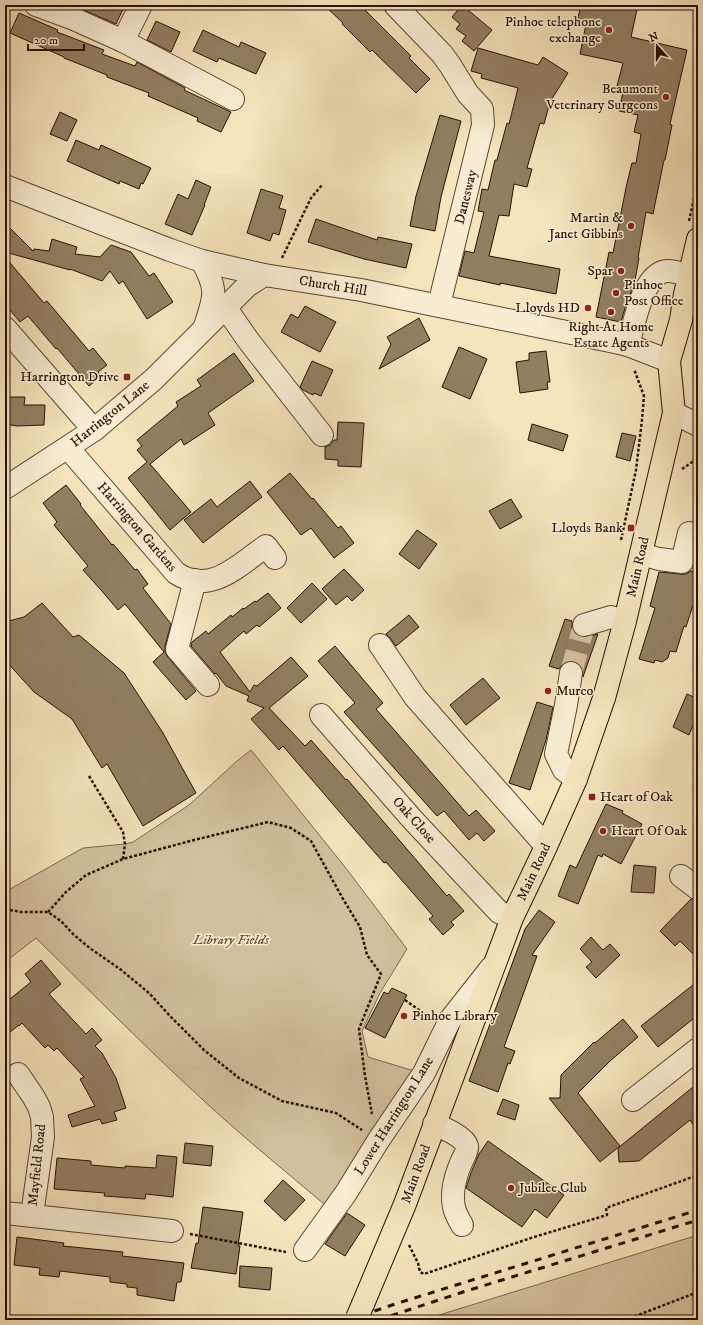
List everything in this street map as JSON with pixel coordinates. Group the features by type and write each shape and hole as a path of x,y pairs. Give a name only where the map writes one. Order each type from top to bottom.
{"main road":[{"path":"669,361 681,320 689,276 698,239"},
{"name":"Main Road","path":"360,1312 405,1204 512,918 576,779 604,698 625,622 674,413 669,361"}],"street":[{"path":"36,5 74,19 123,41 233,99"},
{"path":"123,41 141,5"},
{"name":"Danesway","path":"395,5 442,54 468,94 482,109 483,125 439,305"},
{"name":"Church Hill","path":"5,186 202,261 270,276 361,290 439,305 628,345 669,361"},
{"name":"Harrington Lane","path":"202,261 211,277 214,289 212,304 205,328"},
{"path":"628,345 640,302 651,280 663,272 669,271 689,276"},
{"name":"Harrington Lane","path":"5,488 94,430 154,379 247,286 270,276"},
{"path":"225,307 248,340 322,435"},
{"path":"5,328 94,430"},
{"path":"674,413 698,425"},
{"name":"Harrington Gardens","path":"68,448 180,576 195,580 213,580 220,578 266,546 275,558"},
{"path":"641,554 659,559 682,562 689,533"},
{"path":"195,580 177,649 208,685"},
{"path":"584,626 611,617 625,622"},
{"path":"380,645 415,697 546,846"},
{"path":"571,673 556,754 564,770 576,779"},
{"name":"Oak Close","path":"321,715 412,819 499,912 512,918"},
{"path":"681,876 698,890"},
{"name":"Lower Harrington Lane","path":"306,1250 346,1193 378,1141 424,1073 450,1020 495,962"},
{"path":"633,1100 698,1049"},
{"name":"Mayfield Road","path":"18,1074 32,1096 42,1117 43,1137 32,1215"},
{"path":"434,1124 452,1133 465,1142 467,1146 467,1151 457,1172 453,1193 455,1210 462,1225"},
{"name":"Mayfield Road","path":"5,1213 172,1231"}],"path":[{"path":"270,276 311,198 322,185"},
{"path":"89,776 123,832 125,844 122,859"},
{"path":"48,912 66,892 86,876 122,859 268,822 291,828 311,841 360,927 367,955 381,974 359,1029 365,1076 378,1141"},
{"path":"5,909 21,912 48,912 149,993 204,1050 239,1078 282,1101 336,1113 378,1141"},
{"path":"405,1000 447,1028"},
{"path":"408,1242 418,1263 420,1272 424,1274 534,1237 607,1215 606,1208 698,1175"},
{"path":"172,1231 286,1252 295,1253 306,1250"},
{"path":"625,1320 698,1292"}],"green space":[{"name":"Library Fields","path":"251,750 345,867 407,949 380,993 362,1031 368,1057 421,1073 330,1209 257,1148 183,1081 36,938 5,962 5,892 83,848 133,842 189,805"},
{"path":"698,1235 698,1320 423,1320"}],"building":[{"path":"72,5 125,5 116,24"},
{"path":"324,5 360,5 411,56 409,58 430,79 416,93 372,50 370,52"},
{"path":"462,5 492,30 474,51 462,41 466,36 456,29 460,24 452,17"},
{"path":"581,5 638,5 631,37 687,50 670,124 672,125 653,214 646,212 634,286 627,301 621,322 596,317 609,252 613,253 627,183 632,163 636,163 641,134 634,132 638,115 619,111 624,87 617,86 623,63 580,54 586,24 577,22"},
{"path":"19,13 58,30 57,32 104,50 102,54 135,66 137,62 185,88 184,90 231,112 221,132 197,121 198,118 148,96 149,93 107,77 107,75 64,58 10,33"},
{"path":"156,21 180,32 171,52 147,40"},
{"path":"203,30 239,47 241,42 266,53 256,74 219,58 217,62 193,51"},
{"path":"478,48 538,65 543,57 568,73 550,102 544,124 540,123 527,168 532,169 527,187 514,184 509,216 499,215 489,256 560,269 556,294 500,283 500,285 459,276 465,251 474,253 484,212 478,211 482,189 488,190 495,160 497,160 507,123 509,124 518,88 481,78 482,74 471,71"},
{"path":"60,112 77,120 67,141 50,134"},
{"path":"440,115 461,121 441,197 435,231 410,226 416,196"},
{"path":"76,140 99,150 101,145 151,168 143,184 141,183 139,189 120,181 119,184 67,161"},
{"path":"196,180 211,187 192,235 165,224 178,194 188,199"},
{"path":"261,189 283,196 279,208 286,210 279,235 273,233 270,241 247,233"},
{"path":"316,219 377,240 378,237 412,244 406,268 364,259 308,242"},
{"path":"5,223 33,251 34,249 49,251 52,239 77,247 75,254 100,257 111,245 131,252 149,276 154,273 173,302 147,319 123,281 119,284 110,271 102,281 70,269 5,252"},
{"path":"5,257 44,303 47,301 89,351 93,348 107,365 98,372 101,376 89,386 28,316 20,322 5,304"},
{"path":"305,306 336,322 320,352 281,332 291,314 298,318"},
{"path":"419,318 430,340 379,369 391,344 387,337"},
{"path":"459,347 487,359 470,399 442,387"},
{"path":"546,351 550,382 547,382 548,389 520,393 516,362 529,360 529,353"},
{"path":"234,353 254,381 208,413 215,425 184,445 181,439 150,464 191,512 170,530 128,478 147,462 137,450 142,446 137,440 178,406 176,402 201,386 197,380"},
{"path":"312,361 333,370 321,396 314,393 313,395 300,387"},
{"path":"6,397 25,397 24,405 45,405 44,425 17,426 5,424"},
{"path":"338,422 364,423 361,467 338,466 338,460 325,459 325,447 330,445 334,440 337,440"},
{"path":"532,424 568,435 563,451 528,440"},
{"path":"622,433 636,436 630,461 616,457"},
{"path":"290,473 338,528 341,526 354,543 334,558 311,528 301,535 267,492"},
{"path":"250,481 262,497 203,543 184,520 211,499 217,507"},
{"path":"66,485 112,545 113,544 135,570 137,569 148,584 143,588 171,624 165,646 165,652 196,691 186,700 153,662 164,652 125,604 118,610 83,570 88,566 54,525 57,522 43,503"},
{"path":"511,499 522,517 500,529 489,511"},
{"path":"417,530 437,544 419,569 399,554"},
{"path":"344,569 364,590 352,601 347,596 336,605 322,589"},
{"path":"691,571 698,573 698,606 693,605 686,627 684,626 676,652 670,651 668,658 662,662 655,660 654,663 639,659 655,608 650,606 659,572 686,574"},
{"path":"312,583 327,599 301,623 287,608"},
{"path":"268,593 281,608 259,627 257,625 246,634 244,631 220,652 250,692 254,685 257,686 291,657 308,676 269,708 305,746 311,740 346,780 347,779 447,896 449,894 464,911 451,922 454,925 443,935 429,919 433,916 386,862 384,863 283,746 279,750 251,719 264,708 247,701 249,696 226,686 191,646 192,642 206,631 208,634 231,615 232,617 243,608 244,609 255,601 256,602"},
{"path":"42,603 73,637 79,635 124,673 163,733 196,793 143,826 107,764 102,768 72,719 34,692 5,660 5,622 24,617"},
{"path":"409,615 419,627 396,646 386,634"},
{"path":"565,619 572,621 572,629 581,637 598,634 583,677 582,668 579,664 573,661 566,662 559,669 549,666"},
{"path":"335,646 383,703 376,709 469,816 476,810 495,831 484,841 477,833 469,840 444,811 437,816 344,712 355,703 318,661"},
{"path":"483,678 500,698 466,725 450,705"},
{"path":"687,694 698,699 698,713 689,735 673,727"},
{"path":"537,702 553,707 546,740 530,790 509,783"},
{"path":"606,804 623,811 622,813 642,824 621,864 603,854 602,857 598,855 578,904 558,896 570,865 576,868"},
{"path":"634,865 656,867 654,893 631,892"},
{"path":"691,899 698,901 698,959 680,941 675,946 660,931"},
{"path":"539,910 555,922 532,955 537,956 504,1047 515,1051 510,1064 508,1063 498,1092 469,1081 525,929"},
{"path":"591,937 603,950 610,944 620,955 596,978 586,967 592,962 580,949"},
{"path":"41,960 61,984 49,994 86,1034 92,1028 102,1040 95,1046 102,1053 116,1078 126,1108 114,1112 117,1120 102,1124 100,1119 72,1127 68,1115 95,1106 80,1079 84,1077 57,1048 54,1051 48,1045 45,1048 22,1023 5,1036 5,1003 31,982 25,974"},
{"path":"698,981 698,1015 658,1047 641,1026"},
{"path":"392,988 407,995 385,1038 365,1028 384,992 388,994"},
{"path":"623,1019 638,1037 610,1061 578,1093 620,1146 600,1162 549,1098 560,1098 561,1075 594,1042 595,1043"},
{"path":"698,1083 698,1132 690,1120 639,1161 619,1162 618,1148"},
{"path":"503,1099 519,1105 515,1120 497,1114"},
{"name":"Jubilee Club","path":"488,1141 564,1195 547,1218 535,1209 522,1227 466,1188 479,1154"},
{"path":"185,1143 213,1146 211,1166 183,1163"},
{"path":"157,1155 177,1157 173,1197 146,1194 145,1199 104,1196 105,1193 54,1189 57,1158 91,1161 91,1165 125,1168 125,1166 156,1168"},
{"path":"283,1180 305,1200 285,1221 264,1201"},
{"path":"203,1207 243,1212 236,1274 191,1268 196,1243 198,1244"},
{"path":"347,1213 365,1225 345,1256 325,1244"},
{"path":"17,1237 64,1243 63,1246 123,1252 122,1256 184,1263 181,1282 177,1282 174,1301 137,1295 137,1288 127,1287 127,1284 110,1282 110,1277 60,1271 59,1277 39,1275 40,1268 14,1265"},
{"path":"240,1266 272,1268 270,1290 239,1287"}],"tunnel":[{"path":"571,673 584,625"}],"railway":[{"path":"348,1320 698,1210"},
{"path":"378,1320 463,1292 698,1220"}],"place":[{"name":"Pinhoe telephone exchange","path":"609,30"},
{"name":"Beaumont Veterinary Surgeons","path":"666,97"},
{"name":"Martin & Janet Gibbins","path":"631,226"},
{"name":"Spar","path":"621,271"},
{"name":"Pinhoe Post Office","path":"616,293"},
{"name":"Lloyds HD","path":"588,308"},
{"name":"Right At Home Estate Agents","path":"611,312"},
{"name":"Harrington Drive","path":"127,377"},
{"name":"Lloyds Bank","path":"631,528"},
{"name":"Murco","path":"548,691"},
{"name":"Heart of Oak","path":"592,797"},
{"name":"Heart Of Oak","path":"603,831"},
{"name":"Pinhoe Library","path":"404,1016"},
{"name":"Jubilee Club","path":"511,1188"}]}
